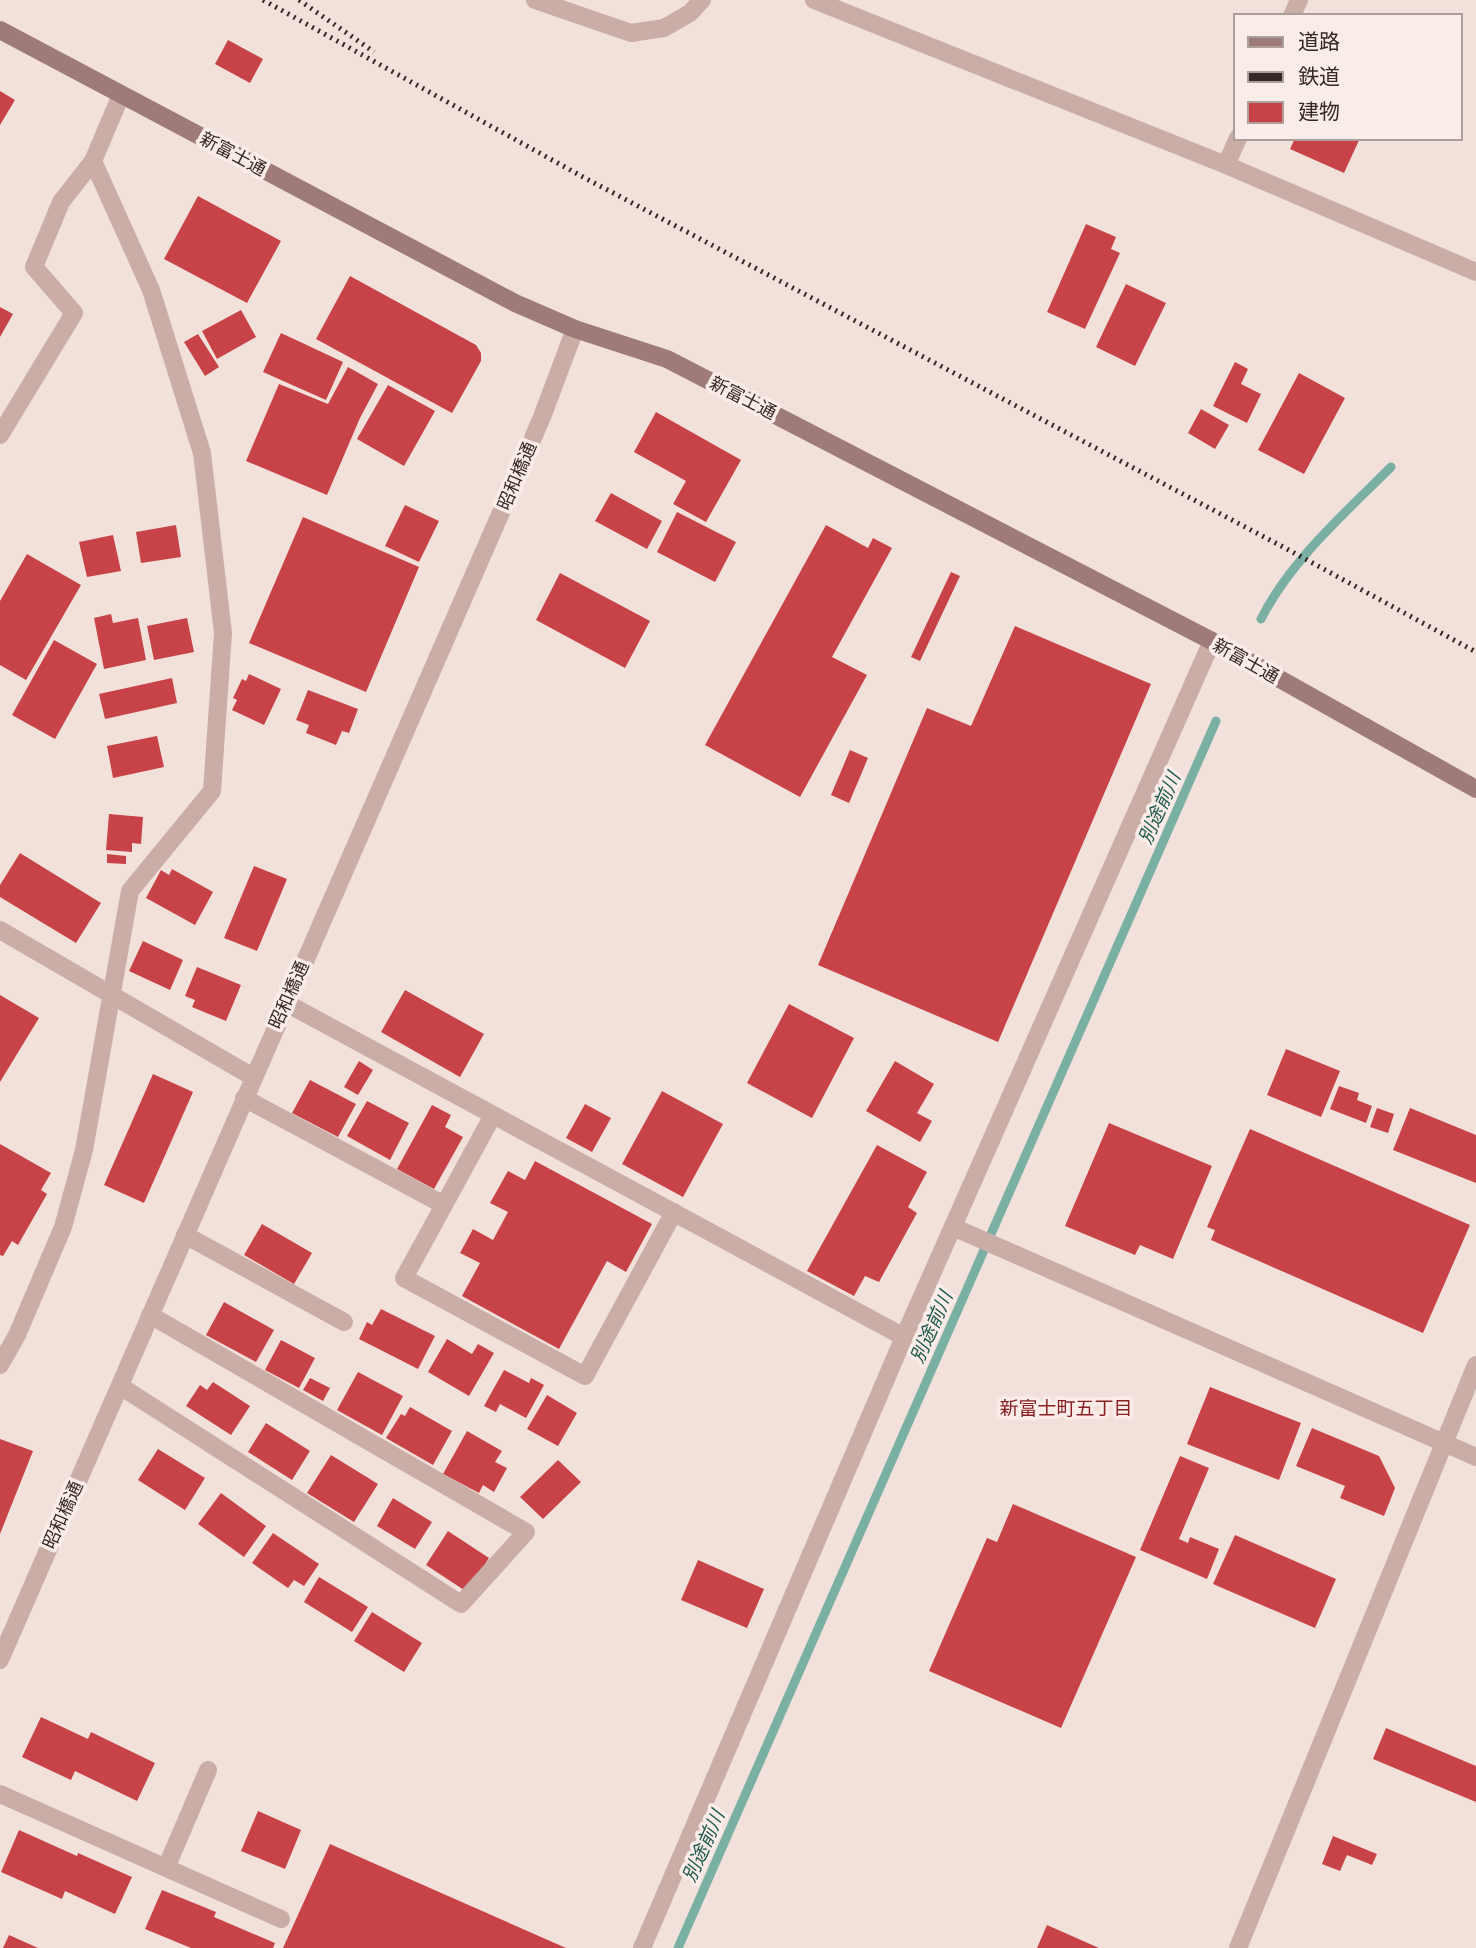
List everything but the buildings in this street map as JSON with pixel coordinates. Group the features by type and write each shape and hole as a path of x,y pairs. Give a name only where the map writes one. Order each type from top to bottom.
{"street":[{"path":"535,0 631,33 664,28 690,13 702,0"},
{"path":"822,1 1226,165 1476,272"},
{"name":"新富士通","path":"0,30 515,303 575,329 667,359 1212,641 1476,789"},
{"path":"0,435 74,313 34,267 61,202 93,161 121,95"},
{"path":"1226,165 1237,140"},
{"path":"0,1365 17,1335 63,1227 84,1150 130,891 212,791 223,633 202,453 150,290 93,161"},
{"name":"昭和橋通","path":"0,1660 542,417 575,329"},
{"path":"642,1948 904,1338 1212,641"},
{"path":"0,930 253,1077"},
{"path":"286,1003 904,1338"},
{"path":"244,1098 444,1205"},
{"path":"493,1115 404,1278 585,1376 674,1212"},
{"path":"953,1227 1476,1457"},
{"path":"185,1234 344,1322"},
{"path":"120,1386 461,1604 526,1532 150,1315"},
{"path":"1238,1948 1476,1365"},
{"path":"166,1868 208,1770"},
{"path":"0,1794 281,1919"}],"waterway":[{"name":"別途前川","path":"1261,619 1273,597 1303,557 1391,467"},
{"name":"別途前川","path":"678,1948 1216,721"}],"railway":[{"path":"263,0 583,177 1285,548 1476,652"},
{"path":"299,0 374,52"}],"district":[{"name":"新富士町五丁目","path":"1066,1408"}]}
